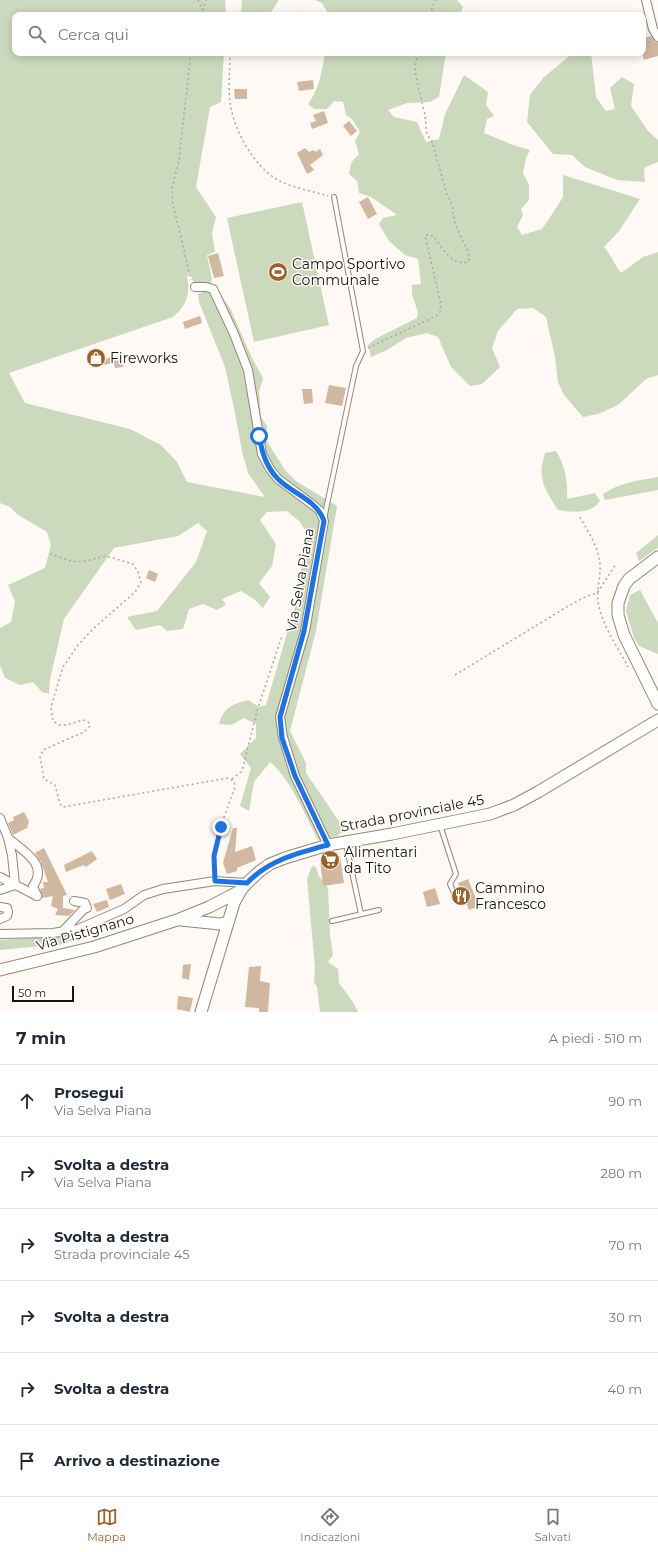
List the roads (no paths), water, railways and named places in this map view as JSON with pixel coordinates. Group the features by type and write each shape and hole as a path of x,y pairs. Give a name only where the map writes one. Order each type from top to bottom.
{"main road":[{"path":"658,557 629,579 624,586 618,603 618,614 624,634 658,704"},
{"name":"Strada provinciale 45","path":"201,1012 234,903 244,887 260,871 270,864 328,845 490,814 514,805 538,792 658,720"},
{"name":"Via Pistignano","path":"0,970 94,947 177,920 209,907 244,887"},
{"path":"177,920 220,924 229,920 223,911 209,907"},
{"path":"210,922 218,932 222,942"}],"street":[{"path":"646,0 653,28 658,38"},
{"name":"Via Selva Piana","path":"196,288 206,287 212,289 216,294 248,370 262,454 270,469 278,479 320,511 324,521 304,631 280,717 282,738 295,776 328,845"},
{"path":"0,818 8,838 12,854 15,885"},
{"path":"0,877 37,896 33,886 38,879 38,868 32,857 8,838"},
{"path":"0,934 53,934 78,929 124,909 144,895 163,890 215,881 244,887"},
{"path":"0,890 15,885"},
{"path":"64,931 84,909 87,908 84,903 74,901"},
{"path":"0,907 7,908 8,912 7,916 0,919"}],"lane":[{"path":"324,521 356,366 363,351 334,198"},
{"path":"440,824 456,874 450,884 457,900"},
{"path":"345,842 361,914"},
{"path":"332,921 379,910"}],"place":[{"name":"Campo Sportivo Communale","path":"278,272"},
{"name":"Fireworks","path":"96,358"},
{"name":"Alimentari da Tito","path":"330,860"},
{"name":"Cammino Francesco","path":"461,896"}]}
